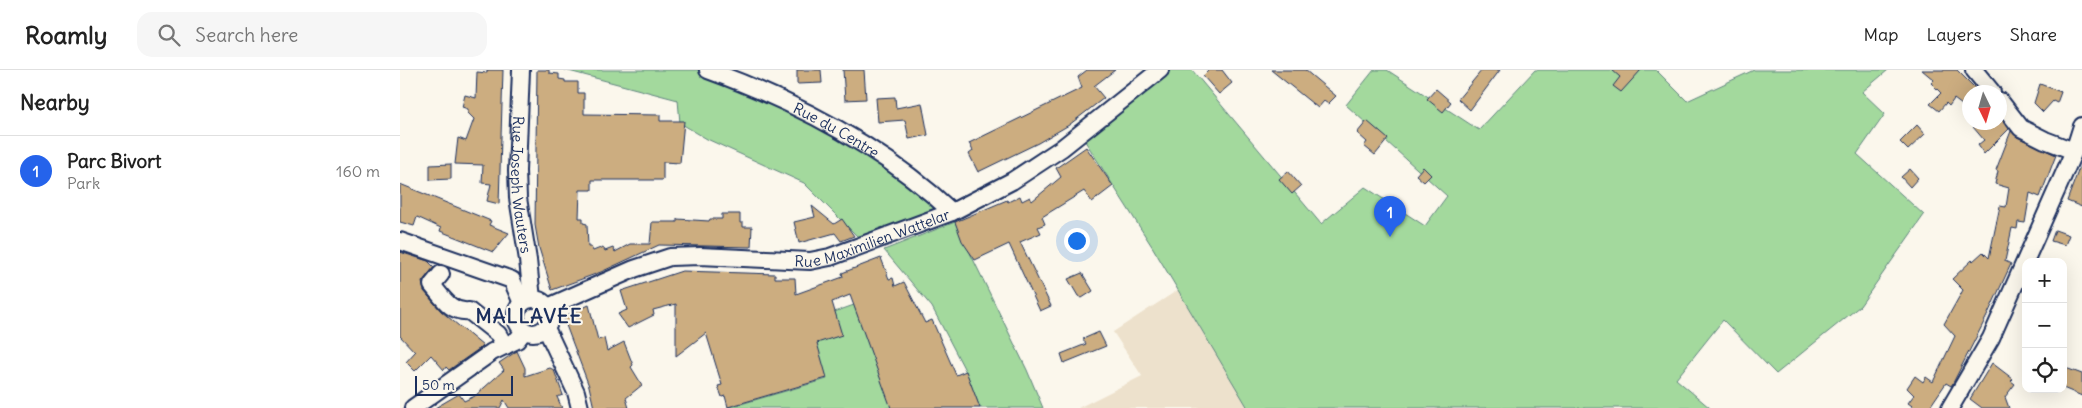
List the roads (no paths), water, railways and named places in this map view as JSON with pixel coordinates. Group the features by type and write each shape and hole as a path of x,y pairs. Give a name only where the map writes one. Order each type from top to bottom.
{"street":[{"name":"Rue Joseph Wauters","path":"521,70 517,171 518,198 528,260 527,301"},
{"name":"Rue du Centre","path":"708,70 797,108 862,142 936,197 952,212"},
{"name":"Rue Maximilien Wattelar","path":"548,307 634,269 670,257 700,256 810,261 830,257 952,212 1012,181 1062,148 1160,70"},
{"path":"1974,70 1986,85"},
{"path":"2007,110 2021,128 2074,151"},
{"path":"1950,408 1991,338 2074,151 2082,126"},
{"path":"400,241 512,280 527,301"},
{"path":"441,274 432,285 454,309 460,312 469,311 498,334 505,346"},
{"path":"527,301 541,301 548,307 550,321 546,328 535,334 524,331 519,326 516,318 518,309 527,301"},
{"path":"546,328 576,392 580,408"},
{"path":"413,408 492,352 517,340 524,331"}],"place":[{"name":"Parc Bivort","path":"1390,237"}],"district":[{"name":"MALLAVÉE","path":"529,315"}]}
